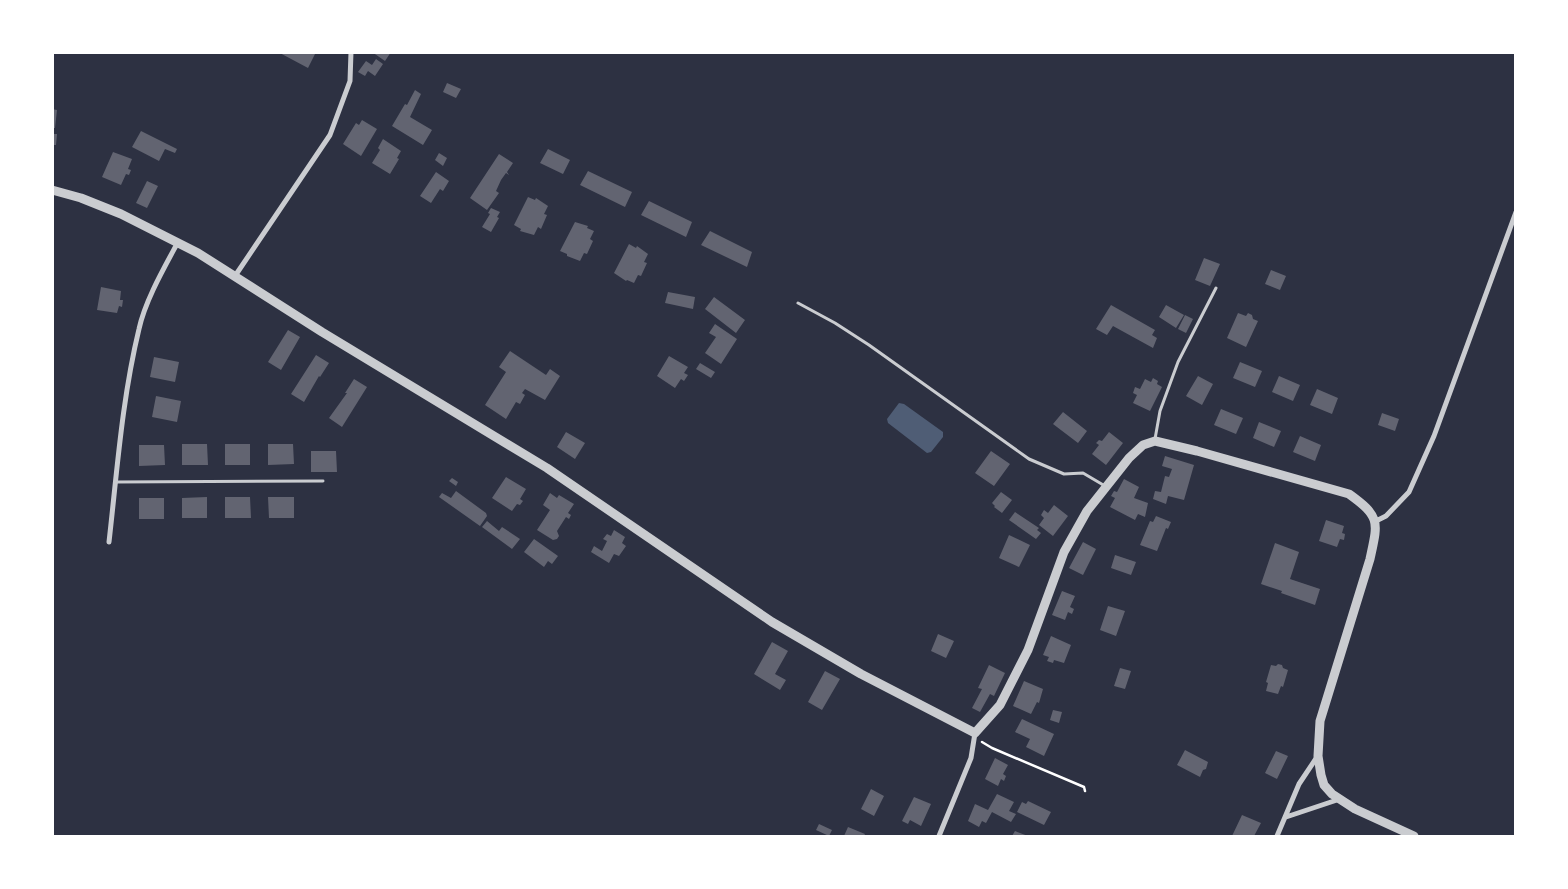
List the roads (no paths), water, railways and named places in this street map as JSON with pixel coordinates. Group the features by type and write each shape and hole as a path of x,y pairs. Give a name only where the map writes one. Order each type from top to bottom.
{"street":[{"path":"235,276 330,135 350,81 351,52"},
{"path":"52,190 97,204 178,242 546,468 772,622 860,674 978,737"},
{"path":"1376,522 1386,516 1409,492 1424,460 1516,212"},
{"path":"109,542 128,384 139,328 156,285 178,242"},
{"path":"939,836 978,737 1000,705 1028,650 1064,552 1087,511 1106,487 1143,445 1155,441 1348,494 1366,507 1376,522 1370,560 1320,721 1318,756 1324,785 1332,794 1362,812 1414,836"},
{"path":"1277,836 1300,784 1318,756"},
{"path":"1286,817 1340,799"}],"lane":[{"path":"1155,441 1160,411 1178,362 1216,288"},
{"path":"798,303 870,345 1029,459 1064,474 1083,473 1106,487"},
{"path":"116,482 323,481"}],"water":[{"path":"899,403 904,404 943,432 943,437 931,452 927,453 888,423 887,419"}]}
